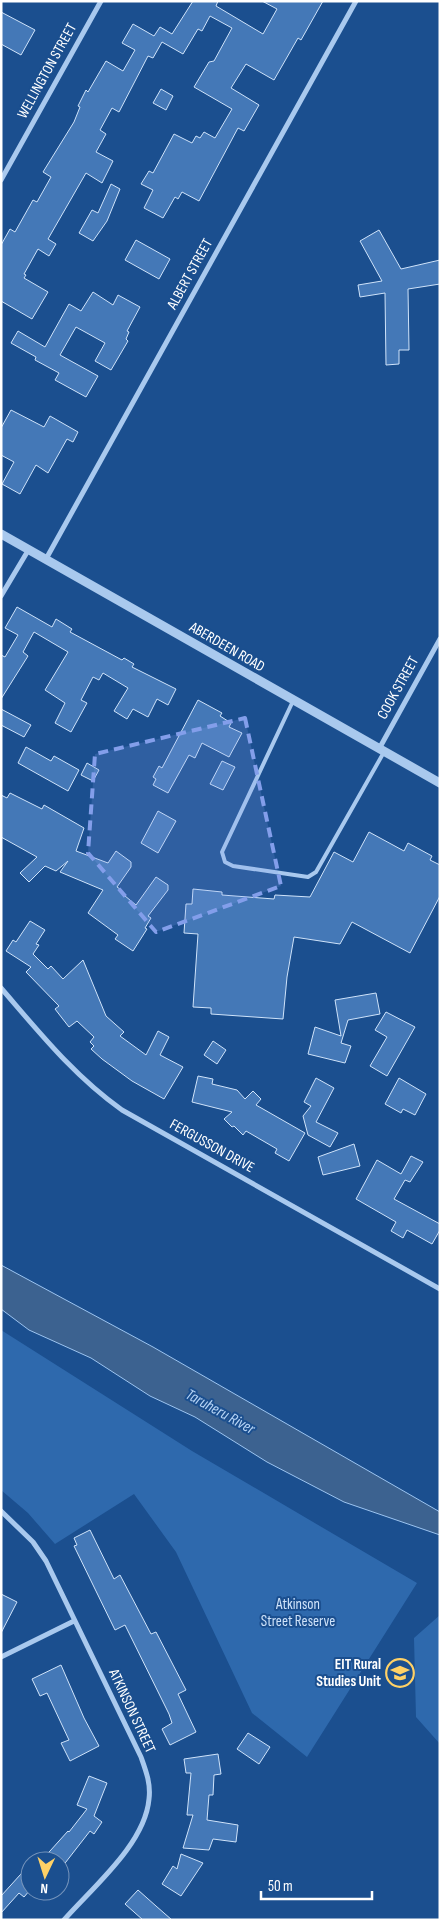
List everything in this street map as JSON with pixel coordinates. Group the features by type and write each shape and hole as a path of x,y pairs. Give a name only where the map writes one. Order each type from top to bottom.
{"street":[{"name":"WELLINGTON STREET","path":"1,180 101,1"},
{"name":"ALBERT STREET","path":"46,559 356,1"},
{"name":"ABERDEEN ROAD","path":"1,534 440,783"},
{"path":"1,596 29,549"},
{"name":"COOK STREET","path":"381,750 440,639"},
{"name":"FERGUSSON DRIVE","path":"1,988 61,1058 94,1090 122,1110 440,1289"},
{"name":"ATKINSON STREET","path":"1,1512 33,1542 46,1561 141,1757 148,1779 150,1798 145,1819 128,1848 64,1920"},
{"path":"1,1657 74,1621"}],"lane":[{"path":"294,700 222,852 226,862 233,866 308,877 316,872 381,750"}],"highlighted area":[{"path":"245,718 281,886 156,932 88,853 95,754"}],"green space":[{"name":"Atkinson Street Reserve","path":"1,1330 192,1451 417,1583 307,1757 252,1713 176,1552 134,1494 55,1544 28,1513 1,1490"},
{"path":"440,1615 440,1744 416,1717 414,1638"}],"water":[{"name":"Taruheru River","path":"1,1265 153,1347 440,1512 440,1535 344,1502 267,1462 195,1417 150,1396 91,1358 29,1330 1,1309"}],"building":[{"path":"193,1 218,1 216,6 263,34 277,9 262,1 323,1 301,40 298,38 274,80 246,64 231,88 259,105 244,131 238,128 199,201 182,192 178,199 175,197 163,218 144,208 153,190 141,184 149,171 153,173 174,134 192,143 196,136 200,138 204,132 215,138 232,109 194,87 209,62 214,61 232,28 210,16 202,31 198,29 183,54 162,42 153,58 148,56 119,112 112,108 100,130 106,134 96,152 113,161 102,183 86,173 48,239 56,244 49,256 38,249 24,274 26,275 24,278 48,292 32,319 1,301 1,245 10,229 15,232 33,200 37,202 51,177 43,172 74,122 80,107 78,106 86,90 88,92 106,61 123,71 135,50 122,43 133,24 154,36 160,27 172,34"},
{"path":"1,12 35,30 21,55 1,44"},
{"path":"161,89 173,96 166,110 153,103"},
{"path":"111,184 120,189 107,221 93,241 79,233 92,210 98,213"},
{"path":"379,230 401,269 440,260 440,284 408,289 409,350 399,350 399,364 386,365 385,293 360,297 358,285 382,281 360,241"},
{"path":"136,240 170,259 159,279 125,260"},
{"path":"93,292 113,305 118,295 140,307 127,331 129,332 126,339 128,341 111,370 95,361 105,343 76,327 60,355 98,376 86,397 55,380 59,373 35,360 36,357 11,343 18,331 45,347 69,304 81,311"},
{"path":"11,410 44,427 50,416 78,432 73,442 67,439 48,473 36,465 20,494 2,484 14,462 1,455 1,428"},
{"path":"17,607 52,627 56,619 72,629 70,632 122,660 124,658 134,664 132,667 176,689 168,705 157,699 148,717 133,709 127,719 114,711 128,688 103,673 99,680 93,677 81,700 87,703 71,732 55,723 65,703 45,690 68,652 34,632 23,652 28,656 1,699 1,655 5,657 18,635 5,628"},
{"path":"198,700 222,713 220,716 231,723 229,727 242,733 229,757 202,743 195,758 189,755 168,793 153,785 156,779 153,777 159,766 162,768"},
{"path":"1,709 31,725 24,737 1,725"},
{"path":"26,747 51,761 54,756 79,770 68,791 18,763"},
{"path":"222,761 235,767 223,790 210,784"},
{"path":"87,763 99,770 93,781 81,775"},
{"path":"10,793 42,809 44,805 84,828 76,851 108,863 116,851 131,862 131,867 117,887 120,889 119,891 136,905 156,877 168,885 168,890 148,916 151,918 145,928 147,929 133,951 115,939 118,935 88,913 103,890 60,872 68,861 56,871 45,866 29,882 20,873 37,857 1,837 1,795 7,798"},
{"path":"158,811 176,821 158,853 141,843"},
{"path":"369,832 404,851 408,843 432,856 430,860 440,865 440,896 410,953 352,922 340,944 294,937 287,977 283,1019 211,1014 211,1008 193,1007 198,934 184,933 186,904 192,904 193,889 222,892 222,895 274,899 275,895 310,897 334,852 353,862"},
{"path":"30,921 45,930 36,944 39,945 33,954 48,969 51,966 63,979 83,960 106,1016 124,1032 120,1036 146,1055 158,1031 169,1037 160,1055 183,1067 164,1099 132,1081 91,1049 94,1046 90,1042 94,1037 77,1021 69,1027 55,1009 59,1006 26,972 31,967 6,951 13,940 16,942"},
{"path":"376,993 380,1014 348,1020 341,1043 351,1046 345,1063 308,1054 315,1027 341,1036 335,1000"},
{"path":"386,1012 415,1027 387,1076 370,1066 387,1037 375,1030"},
{"path":"213,1041 226,1050 217,1064 204,1055"},
{"path":"198,1076 213,1079 212,1084 237,1090 245,1099 253,1091 261,1099 256,1105 305,1133 289,1161 275,1153 277,1149 246,1131 243,1135 234,1126 232,1127 224,1119 232,1112 192,1102"},
{"path":"316,1078 334,1088 316,1122 338,1133 330,1147 308,1135 303,1116 311,1106 304,1102"},
{"path":"399,1078 426,1094 415,1115 403,1109 401,1113 385,1104"},
{"path":"354,1144 360,1166 323,1175 318,1157"},
{"path":"411,1156 423,1162 410,1182 405,1180 394,1199 440,1224 440,1230 432,1244 407,1230 403,1238 391,1231 396,1222 356,1199 377,1160 401,1174"},
{"path":"90,1530 114,1579 120,1575 151,1634 156,1632 186,1690 178,1694 196,1732 170,1745 162,1729 172,1723 169,1714 125,1625 115,1630 74,1546 77,1545 74,1538"},
{"path":"1,1594 17,1602 1,1633"},
{"path":"61,1665 84,1718 99,1746 70,1761 61,1743 69,1740 47,1693 40,1696 32,1679"},
{"path":"248,1733 270,1747 259,1764 237,1749"},
{"path":"218,1754 221,1774 214,1775 213,1795 209,1795 207,1820 238,1825 236,1842 213,1839 209,1850 183,1848 193,1815 187,1815 191,1773 186,1773 184,1759"},
{"path":"89,1776 107,1783 94,1816 102,1822 94,1834 90,1831 70,1857 70,1851 50,1851 69,1832 87,1809 77,1805"},
{"path":"181,1854 203,1863 181,1896 162,1884 173,1866 177,1869"},
{"path":"20,1875 20,1894 1,1913 1,1896"},
{"path":"138,1890 172,1920 143,1920 125,1904"}],"place":[{"name":"EIT Rural Studies Unit","path":"400,1673"}]}
